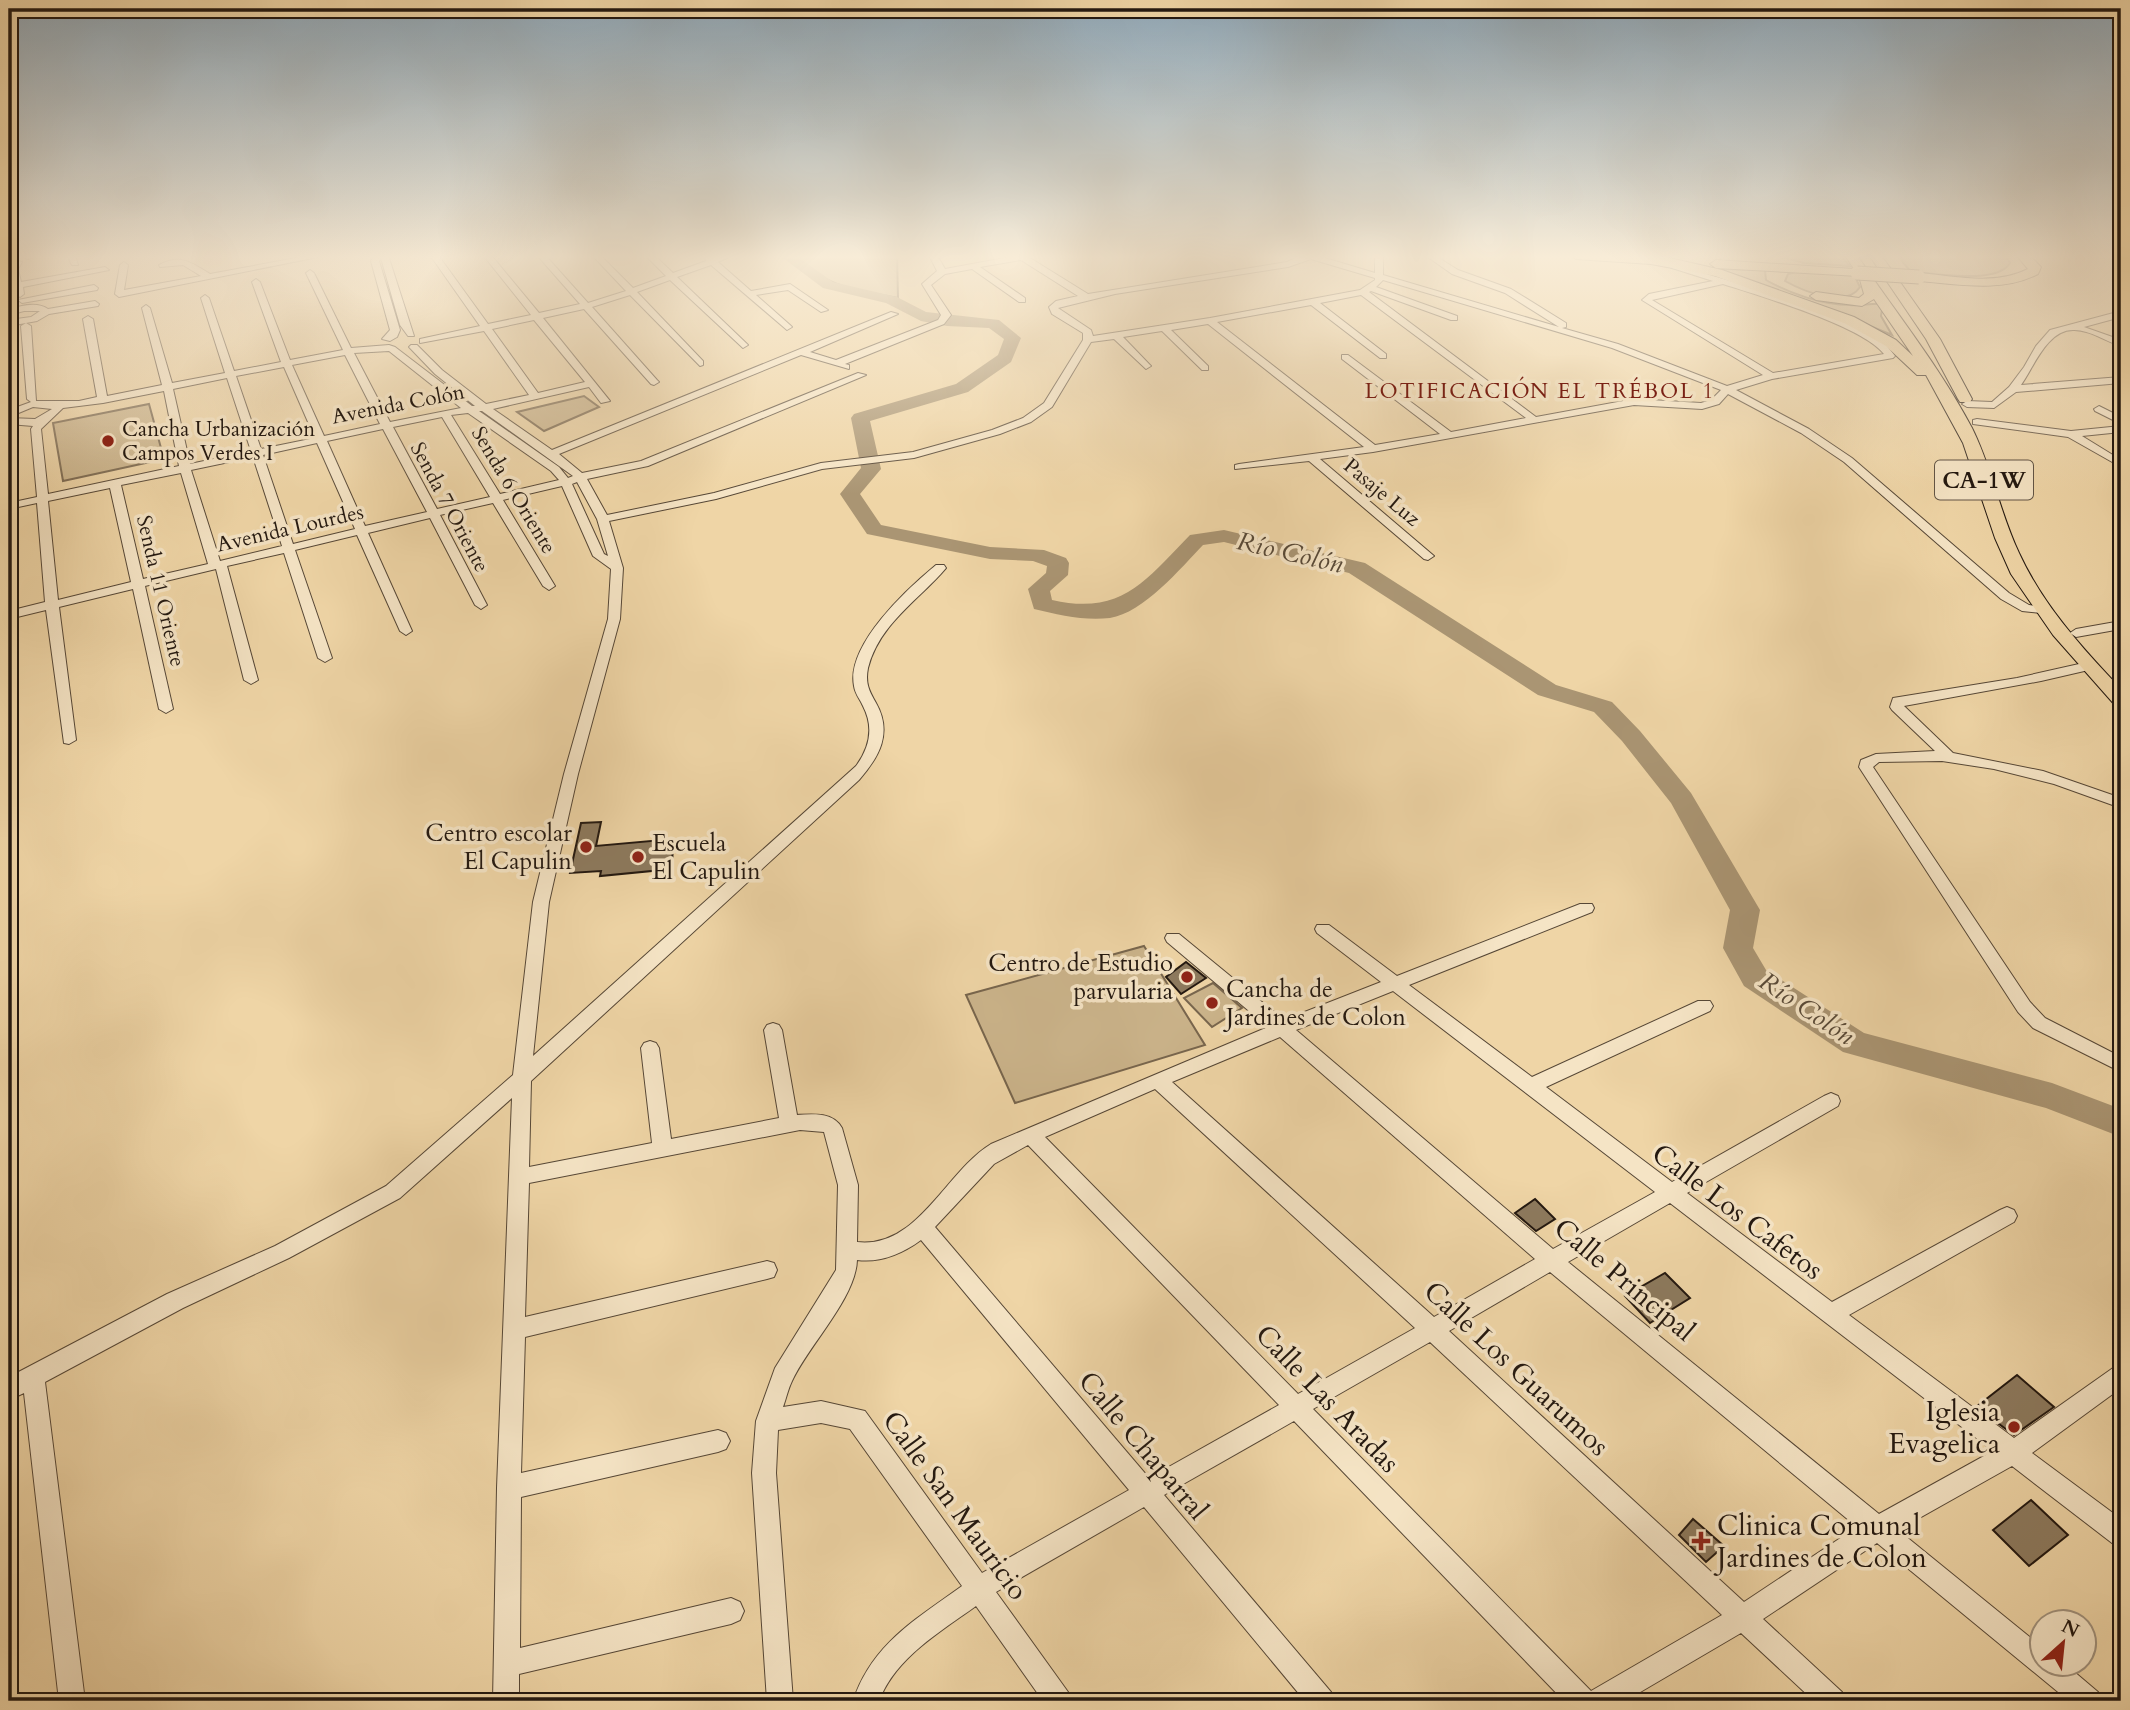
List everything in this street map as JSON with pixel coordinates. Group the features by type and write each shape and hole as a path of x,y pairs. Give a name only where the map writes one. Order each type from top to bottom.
{"highway":[{"path":"1876,335 1891,344 1944,391"},
{"name":"CA-1W","path":"1908,335 1944,391 1966,432 2010,552 2027,586 2088,666 2121,700"},
{"name":"CA-1W","path":"1930,335 1977,422 2024,550 2044,589 2076,633 2121,684"}],"street":[{"path":"31,335 36,401"},
{"path":"91,335 103,400"},
{"path":"153,335 185,468 218,565 251,680"},
{"path":"218,335 255,454 325,657"},
{"path":"276,335 406,631"},
{"name":"Senda 7 Oriente","path":"338,335 481,605"},
{"path":"388,344 394,335"},
{"path":"412,335 417,339 421,358 580,477 603,519 617,568 614,619 571,774 541,902 522,1077 509,1488 506,1701"},
{"path":"69,740 41,499 40,424 55,409 442,335"},
{"path":"491,335 535,396"},
{"path":"551,335 605,401"},
{"path":"612,335 654,382"},
{"path":"673,335 700,363"},
{"path":"732,335 743,345"},
{"path":"551,454 843,335"},
{"path":"801,352 838,363 904,335"},
{"path":"603,519 716,496 821,466 914,455 1027,420 1048,405 1088,340 1088,335"},
{"path":"1088,340 1116,335 1146,366"},
{"path":"1171,335 1205,368"},
{"path":"1228,335 1373,449"},
{"path":"1345,335 1448,435"},
{"path":"1425,335 1534,419"},
{"path":"1577,335 1727,389 1805,431 1848,460 2005,596 2026,608 2045,611"},
{"path":"1703,335 1771,376"},
{"path":"1239,467 1373,449 1634,402 1702,406 1715,402 1727,389 1771,376 1889,356 1880,343 1864,335"},
{"path":"1967,404 1994,405 2013,389 2051,335"},
{"path":"2096,335 2121,344"},
{"path":"388,344 469,409 555,469 566,482 599,556 617,568"},
{"name":"Avenida Lourdes","path":"9,615 498,499 580,477 644,464 861,375 838,363"},
{"path":"2013,389 2121,380"},
{"name":"Avenida Colón","path":"9,506 589,384"},
{"path":"9,414 36,401 55,409"},
{"path":"1994,405 2014,429"},
{"path":"2099,409 2121,421"},
{"name":"Senda 6 Oriente","path":"445,413 549,586"},
{"path":"12,422 40,424"},
{"path":"1977,422 2014,429 2071,434 2121,429"},
{"path":"2071,434 2121,464"},
{"name":"Pasaje Luz","path":"1311,457 1428,556"},
{"name":"Senda 11 Oriente","path":"115,483 166,709"},
{"path":"9,1390 176,1301 282,1252 393,1192 870,759 879,738 873,710 860,686 863,659 901,606 940,568"},
{"path":"2076,633 2121,625"},
{"path":"1949,757 1897,707 1898,701 2042,678 2088,666"},
{"path":"2121,803 2085,788 2016,769 1949,757 1876,758 1869,760 1866,767 2024,1007 2039,1023 2121,1065"},
{"path":"847,1250 874,1252 902,1243 922,1226 990,1154 1031,1135 1158,1080 1586,908"},
{"name":"Calle Los Cafetos","path":"1323,929 1669,1194 2121,1534"},
{"name":"Calle Principal","path":"1172,938 1284,1030 1552,1261 2028,1652"},
{"path":"1528,1087 1704,1006"},
{"path":"773,1030 789,1124"},
{"path":"650,1048 662,1149"},
{"name":"Calle Los Guarumos","path":"1158,1080 1432,1329 1833,1701"},
{"path":"866,1701 869,1685 887,1659 980,1588 1831,1101"},
{"path":"519,1177 789,1124 825,1123 832,1128 848,1185 846,1271 783,1375 767,1421 764,1473 780,1701"},
{"name":"Calle Las Aradas","path":"1031,1135 1582,1701"},
{"path":"1829,1315 2007,1216"},
{"name":"Calle Chaparral","path":"922,1226 1322,1701"},
{"path":"514,1330 767,1270"},
{"path":"1600,1701 1742,1618 1877,1528 2014,1452 2121,1375"},
{"path":"33,1376 72,1701"},
{"name":"Calle San Mauricio","path":"767,1421 821,1412 857,1419 1059,1701"},
{"path":"509,1488 718,1441"},
{"path":"508,1664 731,1611"},
{"name":"Calle Principal","path":"2060,1678 2089,1701"}],"shaded area":[{"path":"584,396 599,407 544,431 517,412"},
{"name":"Cancha Urbanización Campos Verdes I","path":"149,404 164,459 63,481 53,423"},
{"path":"1144,946 1205,1045 1015,1103 966,995"},
{"name":"Cancha de Jardines de Colon","path":"1213,983 1242,1008 1212,1027 1184,998"}],"building":[{"name":"Escuela El Capulin","path":"601,822 596,846 673,839 672,869 600,876 601,871 570,873 581,823"},
{"name":"Centro de Estudio parvularia","path":"1186,962 1206,978 1181,994 1166,977"},
{"path":"1535,1199 1555,1219 1536,1231 1515,1213"},
{"path":"1665,1273 1690,1298 1650,1323 1625,1296"},
{"name":"Iglesia Evagelica","path":"2017,1375 2054,1407 2014,1435 1976,1407"},
{"path":"2031,1500 2068,1535 2029,1566 1993,1530"},
{"name":"Clinica Comunal Jardines de Colon","path":"1693,1519 1724,1546 1706,1562 1679,1535"}],"waterway":[{"name":"Río Colón","path":"1009,335 1013,338 1005,358 962,388 860,418 871,469 850,494 874,530 990,553 1036,555 1058,563 1057,575 1039,589 1042,604 1071,611 1109,611 1153,586 1197,539 1224,536 1357,568 1547,690 1603,707 1631,736 1682,799 1745,910 1738,948 1755,978 1854,1043 2052,1096 2121,1123"}],"place":[{"name":"Cancha Urbanización Campos Verdes I","path":"108,441"},
{"name":"Centro escolar El Capulin","path":"586,847"},
{"name":"Escuela El Capulin","path":"638,857"},
{"name":"Centro de Estudio parvularia","path":"1187,977"},
{"name":"Cancha de Jardines de Colon","path":"1212,1003"},
{"name":"Iglesia Evagelica","path":"2014,1427"},
{"name":"Clinica Comunal Jardines de Colon","path":"1701,1541"}],"district":[{"name":"LOTIFICACIÓN EL TRÉBOL 1","path":"1540,391"}]}
